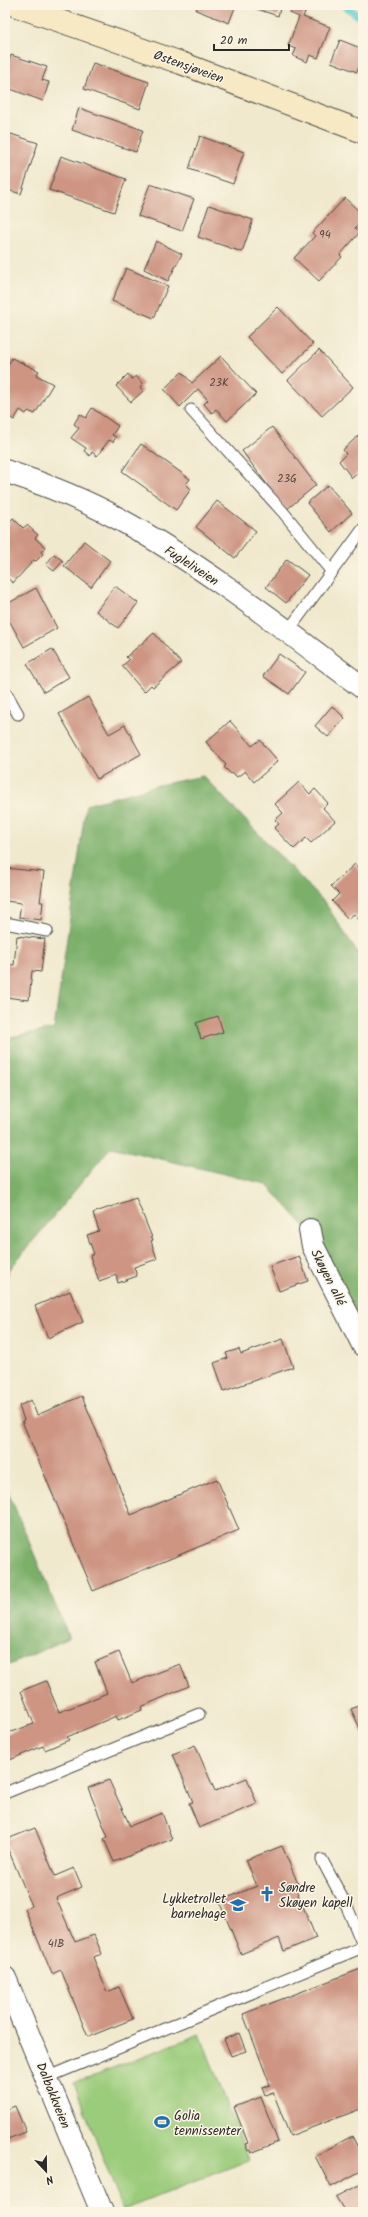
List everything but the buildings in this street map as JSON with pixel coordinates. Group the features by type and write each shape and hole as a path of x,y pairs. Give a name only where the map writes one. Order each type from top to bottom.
{"main road":[{"name":"Østensjøveien","path":"14,5 181,63 363,132"}],"street":[{"name":"Fugleliveien","path":"5,470 70,495 119,518 195,564 288,631 363,688"},
{"name":"Skøyen allé","path":"310,1230 313,1246 363,1345"},
{"name":"Dalbakkveien","path":"5,1978 48,2077 102,2212"}],"lane":[{"path":"192,410 283,512 332,572"},
{"path":"288,631 363,529"},
{"path":"5,691 18,714"},
{"path":"5,923 47,931"},
{"path":"5,1793 198,1714"},
{"path":"48,2077 363,1946 347,1907 322,1860"}],"green space":[{"path":"203,776 325,903 363,961 363,1331 310,1232 266,1184 111,1147 9,1270 5,1282 5,1038 54,1029 86,805 159,785"},
{"path":"5,1484 69,1638 5,1667"},
{"name":"Golia tennissenter","path":"200,2034 249,2160 123,2210 74,2083"}],"waterway":[{"path":"344,5 363,19"}],"place":[{"name":"Søndre Skøyen kapell","path":"267,1894"},
{"name":"Lykketrollet barnehage","path":"238,1905"},
{"name":"Golia tennissenter","path":"162,2122"}]}
